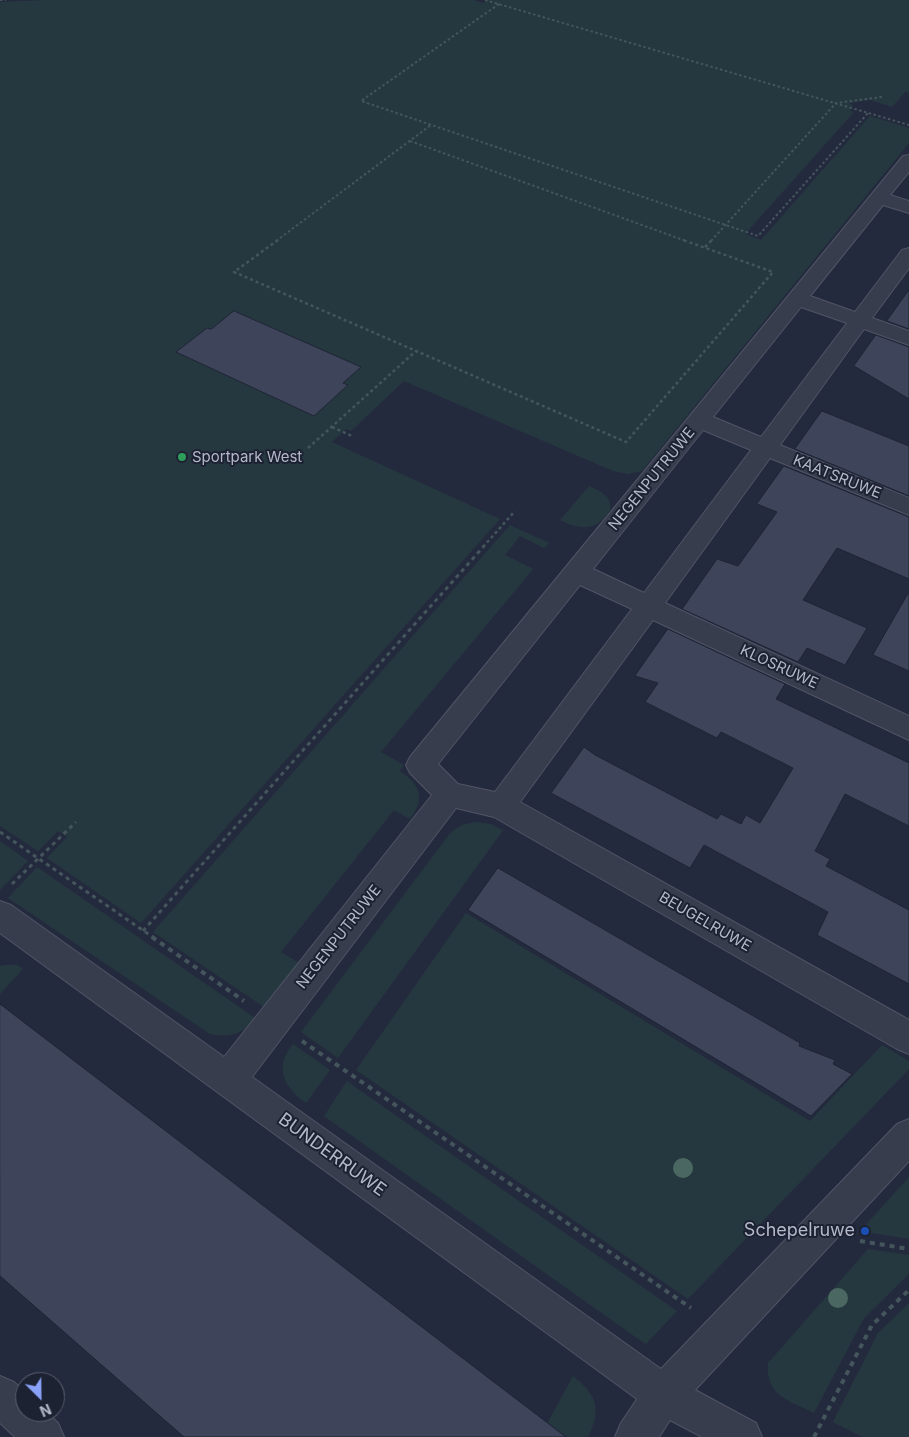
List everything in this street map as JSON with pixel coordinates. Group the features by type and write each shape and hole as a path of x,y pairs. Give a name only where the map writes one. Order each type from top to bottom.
{"street":[{"name":"NEGENPUTRUWE","path":"501,806 450,794 420,766 909,160"},
{"path":"880,198 909,207"},
{"path":"501,806 909,254"},
{"path":"798,299 909,338"},
{"name":"KAATSRUWE","path":"699,420 909,507"},
{"name":"KLOSRUWE","path":"576,572 909,729"},
{"name":"NEGENPUTRUWE","path":"228,1080 450,794"},
{"name":"BEUGELRUWE","path":"501,806 909,1038"},
{"name":"BUNDERRUWE","path":"3,912 228,1080 664,1395 742,1437"},
{"path":"635,1437 664,1395 909,1136"},
{"path":"0,1396 44,1437"}],"path":[{"path":"0,0 6,0"},
{"path":"484,0 909,125"},
{"path":"499,4 361,101 758,236 868,113"},
{"path":"704,247 836,103 882,97"},
{"path":"410,141 773,272 626,442 234,272 431,125"},
{"path":"308,448 416,351"},
{"path":"332,427 354,438"},
{"path":"143,931 514,511"},
{"path":"3,912 39,858 76,822"},
{"path":"0,832 724,1332"},
{"path":"814,1437 872,1325 909,1290"}],"shaded area":[{"name":"Sportpark West","path":"44,0 473,0 483,3 488,0 909,0 909,92 905,92 892,107 870,100 849,103 853,105 850,111 854,112 745,234 761,240 870,116 909,128 909,143 642,471 628,474 613,471 404,381 351,431 346,429 332,442 500,519 141,923 47,858 67,837 58,831 38,851 0,826 0,2"},
{"path":"589,486 601,492 609,501 610,510 605,517 588,527 575,526 560,520"},
{"path":"510,525 549,543 544,548 520,536 505,555 533,569 381,752 404,765 400,770 401,772 417,787 419,799 415,812 410,819 394,810 281,952 299,963 264,1007 153,932"},
{"path":"474,822 491,824 502,830 504,829 338,1058 301,1032 451,832 462,825"},
{"path":"0,841 28,861 0,890"},
{"path":"37,867 255,1018 246,1028 236,1034 210,1034 8,898"},
{"path":"466,913 810,1121 882,1045 909,1061 909,1069 688,1299 356,1070"},
{"path":"17,965 23,969 0,994 0,966"},
{"path":"293,1044 330,1070 306,1103 292,1091 284,1077 284,1061"},
{"path":"347,1081 677,1311 646,1344 634,1336 324,1116"},
{"path":"909,1177 909,1239 860,1231"},
{"path":"868,1249 909,1255 909,1274 864,1318 814,1413 788,1401 775,1390 768,1374 768,1363"},
{"path":"909,1303 909,1437 863,1437 833,1422 878,1333"},
{"path":"573,1376 592,1396 595,1403 595,1418 588,1437 540,1437"}],"building":[{"path":"909,290 909,329 887,321"},
{"path":"234,311 361,367 343,383 348,385 314,416 176,352 207,328 211,329"},
{"path":"876,335 909,347 909,399 854,366"},
{"path":"822,411 909,446 909,496 795,449"},
{"path":"784,466 909,517 909,579 837,548 803,600 867,628 845,665 807,648 798,662 682,609 717,559 738,566 777,512 757,504"},
{"path":"909,592 909,671 873,655"},
{"path":"668,629 785,684 776,699 909,763 909,826 845,794 815,851 830,859 826,866 909,910 909,984 817,935 828,912 704,845 690,868 551,793 584,747 595,755 717,819 721,814 741,824 746,815 760,823 793,768 721,732 717,738 645,702 658,683 635,676"},
{"path":"498,868 800,1043 799,1046 835,1060 833,1064 852,1074 811,1116 468,910"},
{"path":"0,1004 566,1437 184,1437 0,1276"}],"place":[{"name":"Sportpark West","path":"182,457"},
{"name":"Schepelruwe","path":"865,1231"}]}
